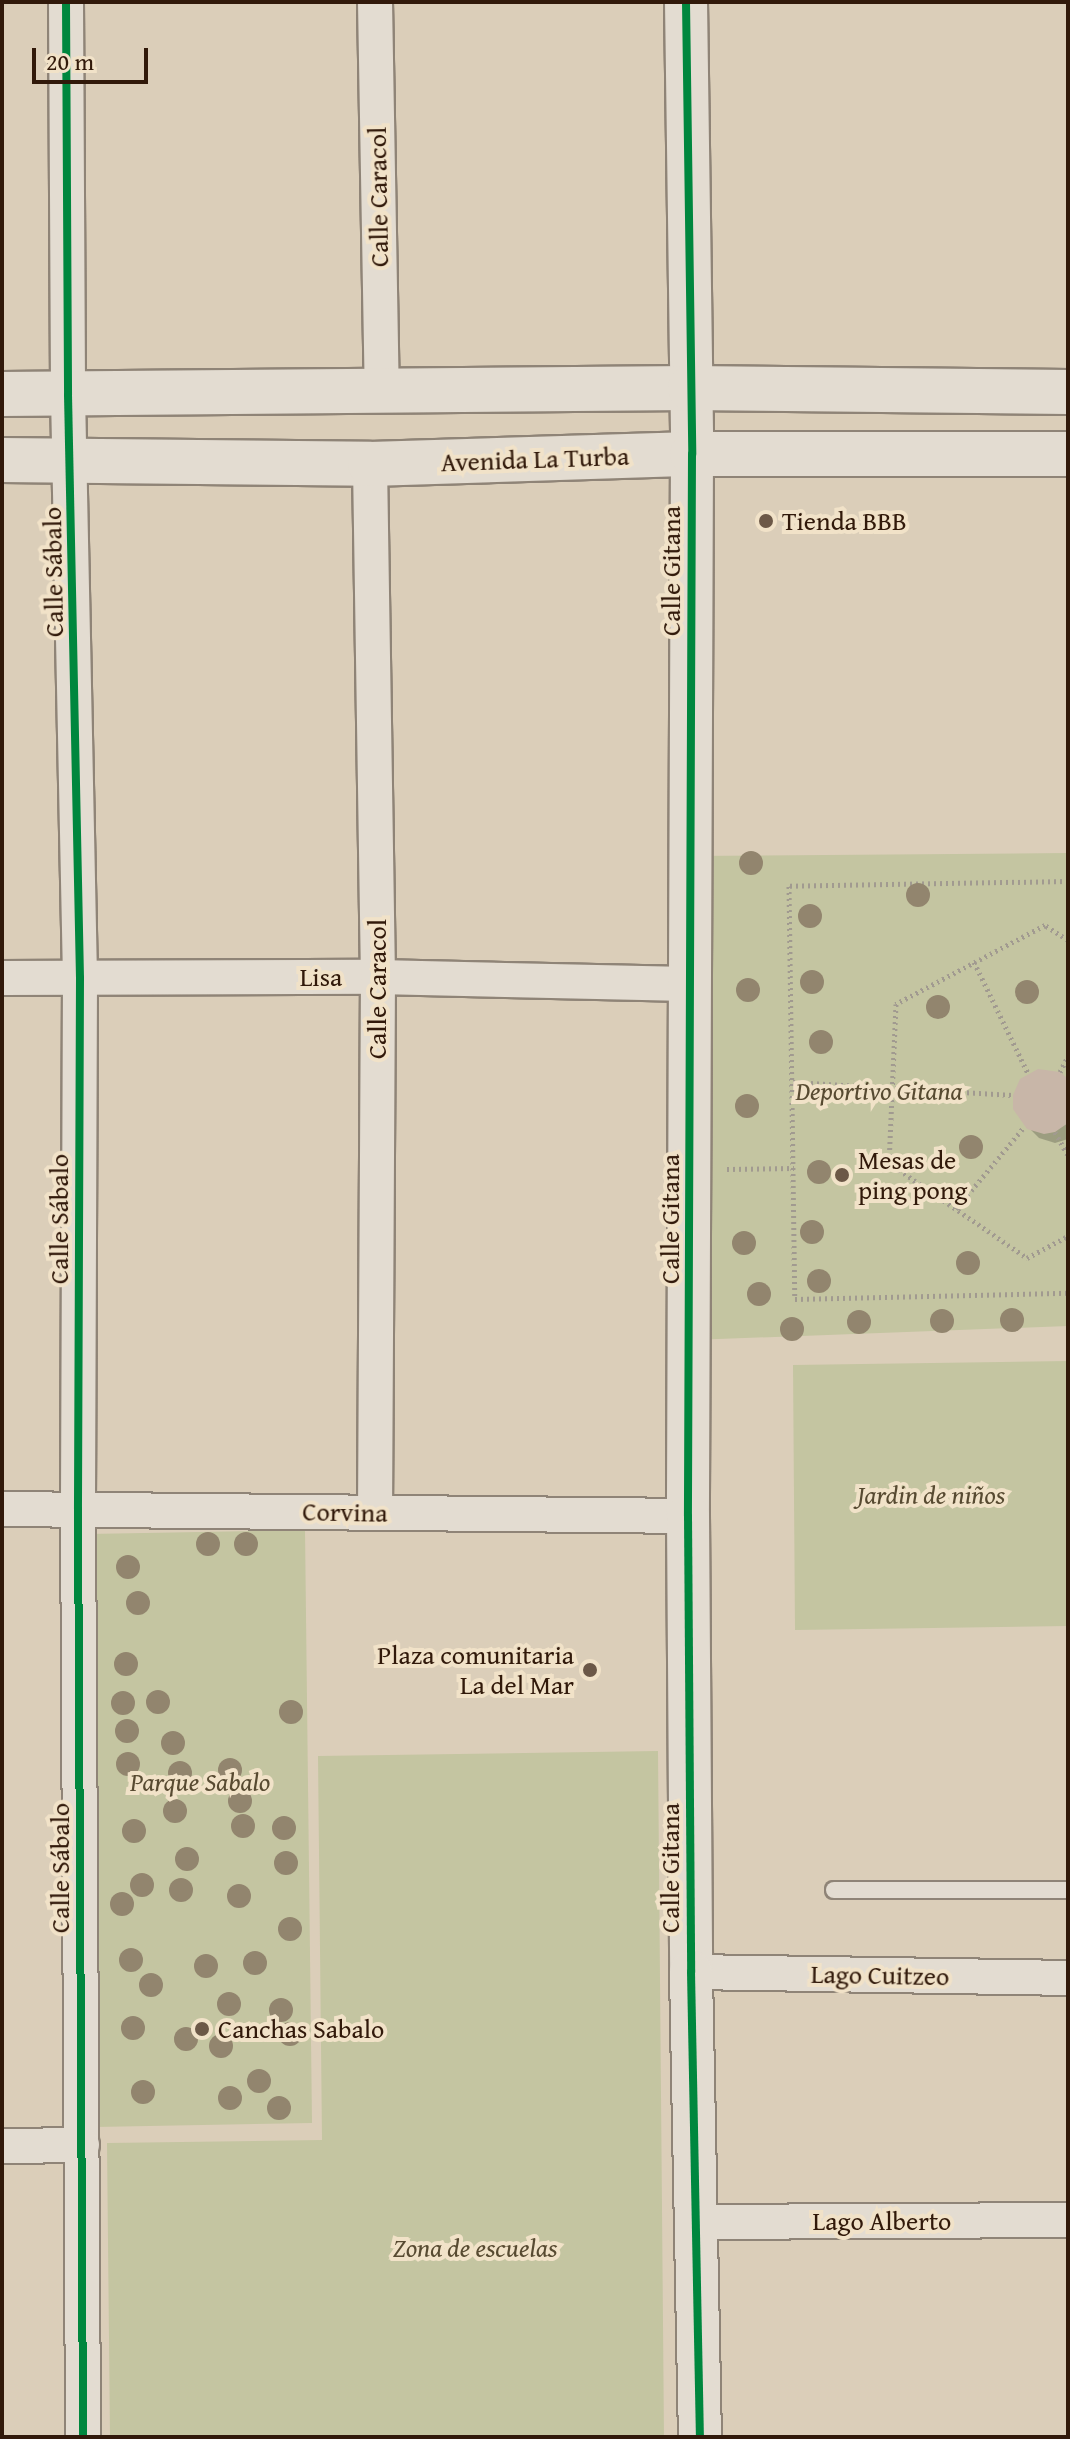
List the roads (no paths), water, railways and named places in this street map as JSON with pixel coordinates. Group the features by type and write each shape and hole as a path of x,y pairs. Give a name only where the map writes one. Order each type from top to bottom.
{"main road":[{"path":"2,394 690,388 1068,392"},
{"name":"Avenida La Turba","path":"2,460 370,464 692,454 1068,454"}],"street":[{"name":"Calle Sábalo","path":"66,2 68,395 80,978 78,1509 83,2437"},
{"name":"Calle Caracol","path":"375,2 382,393"},
{"name":"Calle Gitana","path":"686,2 692,454 688,1516 691,1972 700,2437"},
{"name":"Calle Caracol","path":"370,464 378,977 375,1513"},
{"name":"Lisa","path":"2,978 378,977 688,984"},
{"name":"Corvina","path":"2,1509 688,1516"},
{"name":"Lago Cuitzeo","path":"691,1972 1068,1978"},
{"path":"2,2146 82,2145"},
{"name":"Lago Alberto","path":"696,2222 1068,2220"}],"lane":[{"path":"834,1890 1068,1890"}],"place":[{"name":"Tienda BBB","path":"766,521"},
{"name":"Mesas de ping pong","path":"842,1175"},
{"name":"Plaza comunitaria La del Mar","path":"590,1670"},
{"name":"Canchas Sabalo","path":"202,2029"}],"park label":[{"name":"Deportivo Gitana","path":"879,1091"},
{"name":"Jardin de niños","path":"931,1495"},
{"name":"Parque Sabalo","path":"200,1782"},
{"name":"Zona de escuelas","path":"475,2248"}]}
